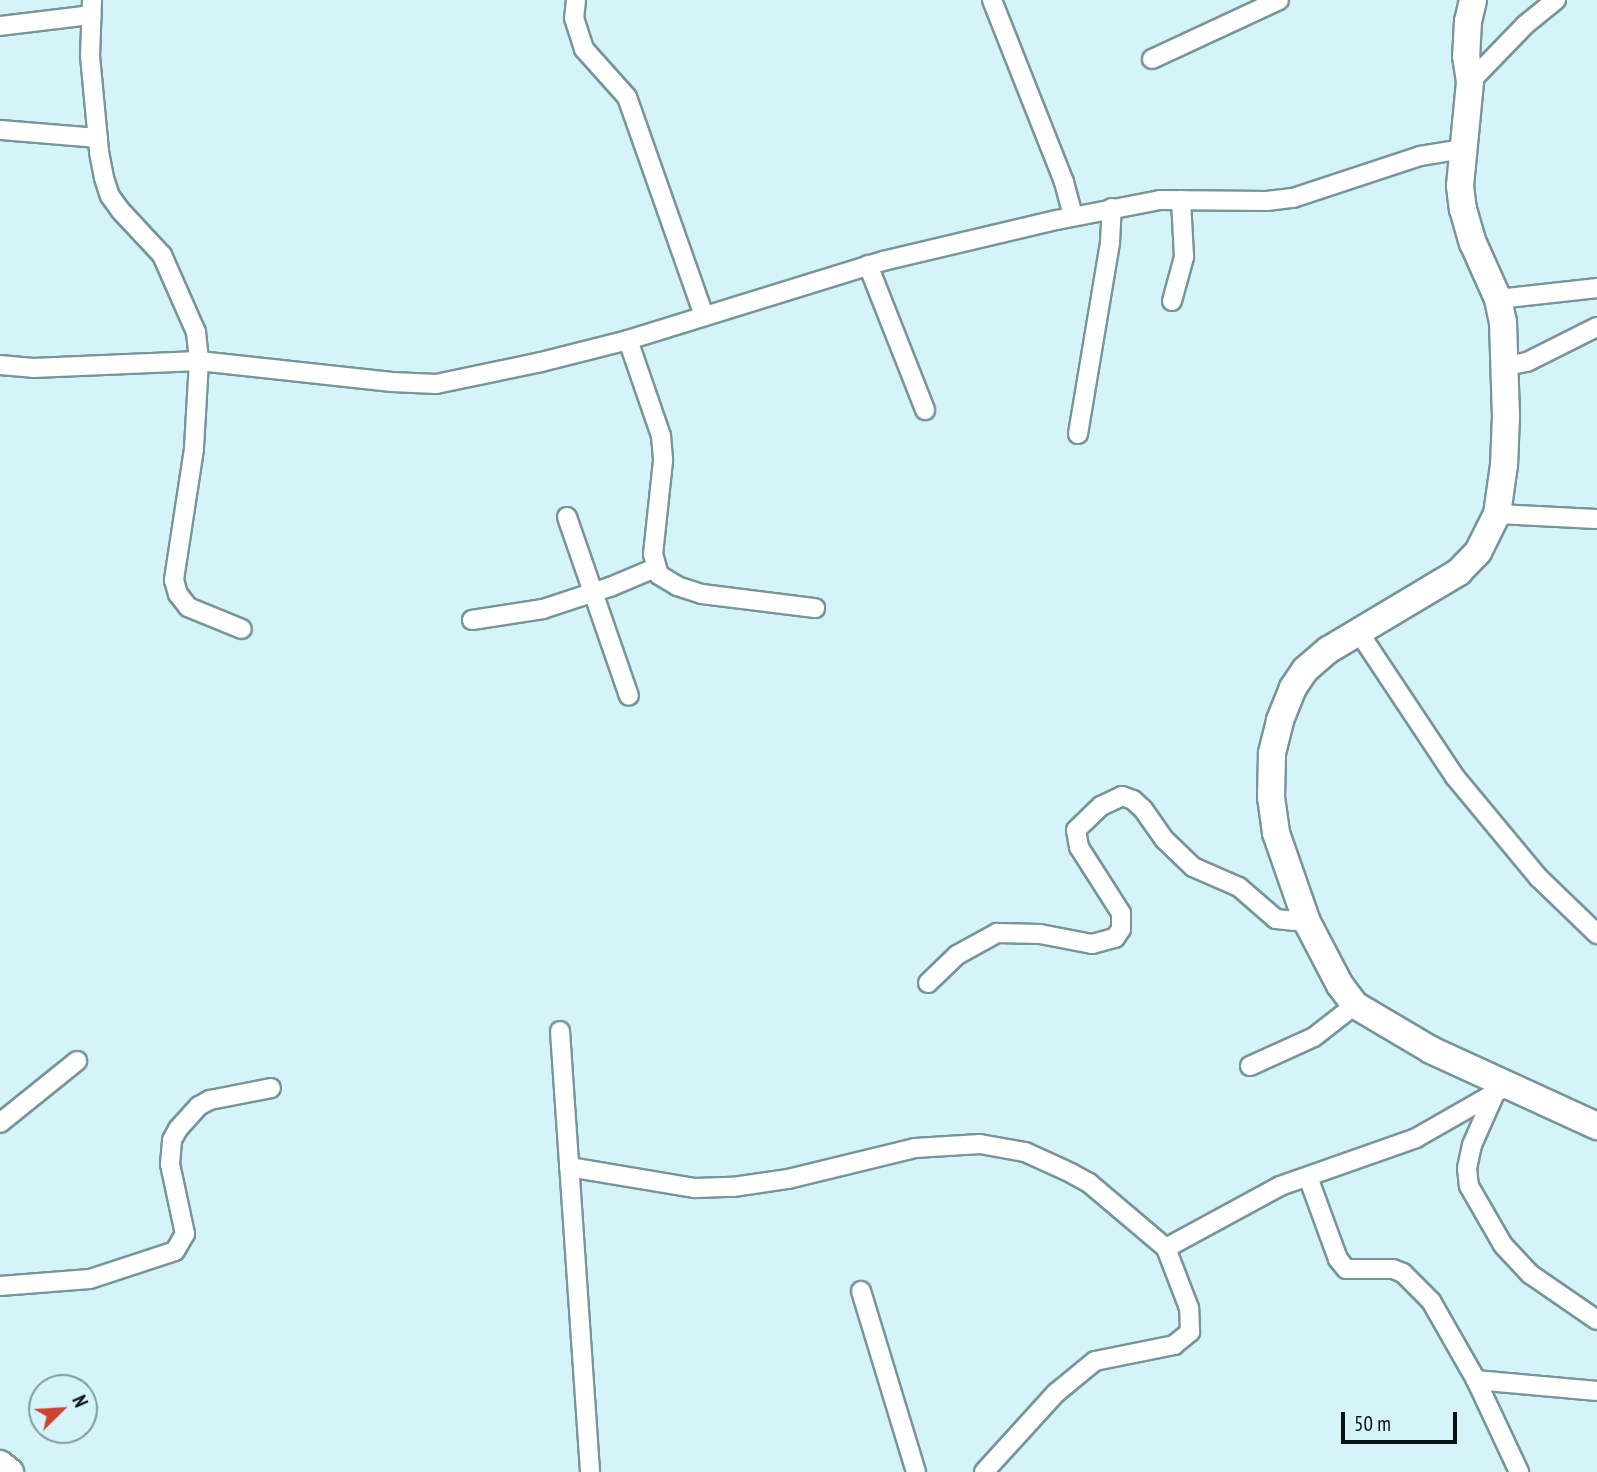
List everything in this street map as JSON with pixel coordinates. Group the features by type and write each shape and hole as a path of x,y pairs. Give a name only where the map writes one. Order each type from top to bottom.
{"street":[{"path":"992,0 1060,171 1073,216"},
{"path":"1152,59 1279,0"},
{"path":"1473,0 1466,56 1470,82 1460,186 1463,209 1473,243 1498,299 1503,322 1506,366 1504,465 1497,514 1478,552 1459,572 1418,599 1367,625 1328,650 1305,670 1293,688 1272,754 1271,797 1276,833 1307,922 1340,985 1355,1005 1502,1088 1597,1126"},
{"path":"1470,82 1525,25 1556,0"},
{"path":"574,1 575,18 584,49 627,97 704,316"},
{"path":"0,26 91,8 90,56 98,138 110,196 162,255 196,332 199,361 187,512 174,580 178,594 188,607 242,629"},
{"path":"0,130 98,138"},
{"path":"0,365 33,368 199,361 392,382 436,384 628,340 868,265 1073,216 1112,208 1181,200 1293,198 1420,156 1464,149"},
{"path":"1172,301 1184,257 1181,200"},
{"path":"1079,434 1110,242 1112,208"},
{"path":"868,265 925,410"},
{"path":"1498,299 1597,288"},
{"path":"1506,366 1527,362 1597,327"},
{"path":"628,340 661,436 663,461 655,568 665,580 702,594 815,608"},
{"path":"1497,514 1597,519"},
{"path":"566,517 595,592 629,696"},
{"path":"471,620 520,614 595,592 655,568"},
{"path":"1367,625 1455,777 1539,878 1597,934"},
{"path":"928,983 957,955 997,933 1040,934 1092,944 1115,937 1121,929 1121,913 1079,847 1076,830 1101,806 1122,796 1133,800 1143,809 1165,840 1193,867 1239,887 1276,919 1307,922"},
{"path":"1250,1066 1303,1043 1355,1005"},
{"path":"560,1031 590,1472"},
{"path":"0,1123 77,1061"},
{"path":"0,1286 90,1279 175,1251 185,1234 170,1164 172,1140 178,1129 199,1106 210,1100 271,1088"},
{"path":"1166,1248 1280,1186 1416,1138 1502,1088"},
{"path":"1502,1088 1472,1145 1467,1168 1469,1186 1489,1224 1521,1264 1560,1296 1597,1320"},
{"path":"569,1167 695,1188 733,1187 788,1179 915,1148 980,1144 1025,1152 1089,1183 1166,1248 1189,1308 1190,1332 1184,1340 1174,1345 1095,1361 1056,1393 984,1472"},
{"path":"1308,1177 1334,1249 1346,1269 1354,1272 1383,1267 1393,1269 1409,1278 1431,1301 1476,1380 1519,1472"},
{"path":"862,1291 916,1472"},
{"path":"1476,1380 1597,1391"},
{"path":"0,1464 10,1472"}]}
